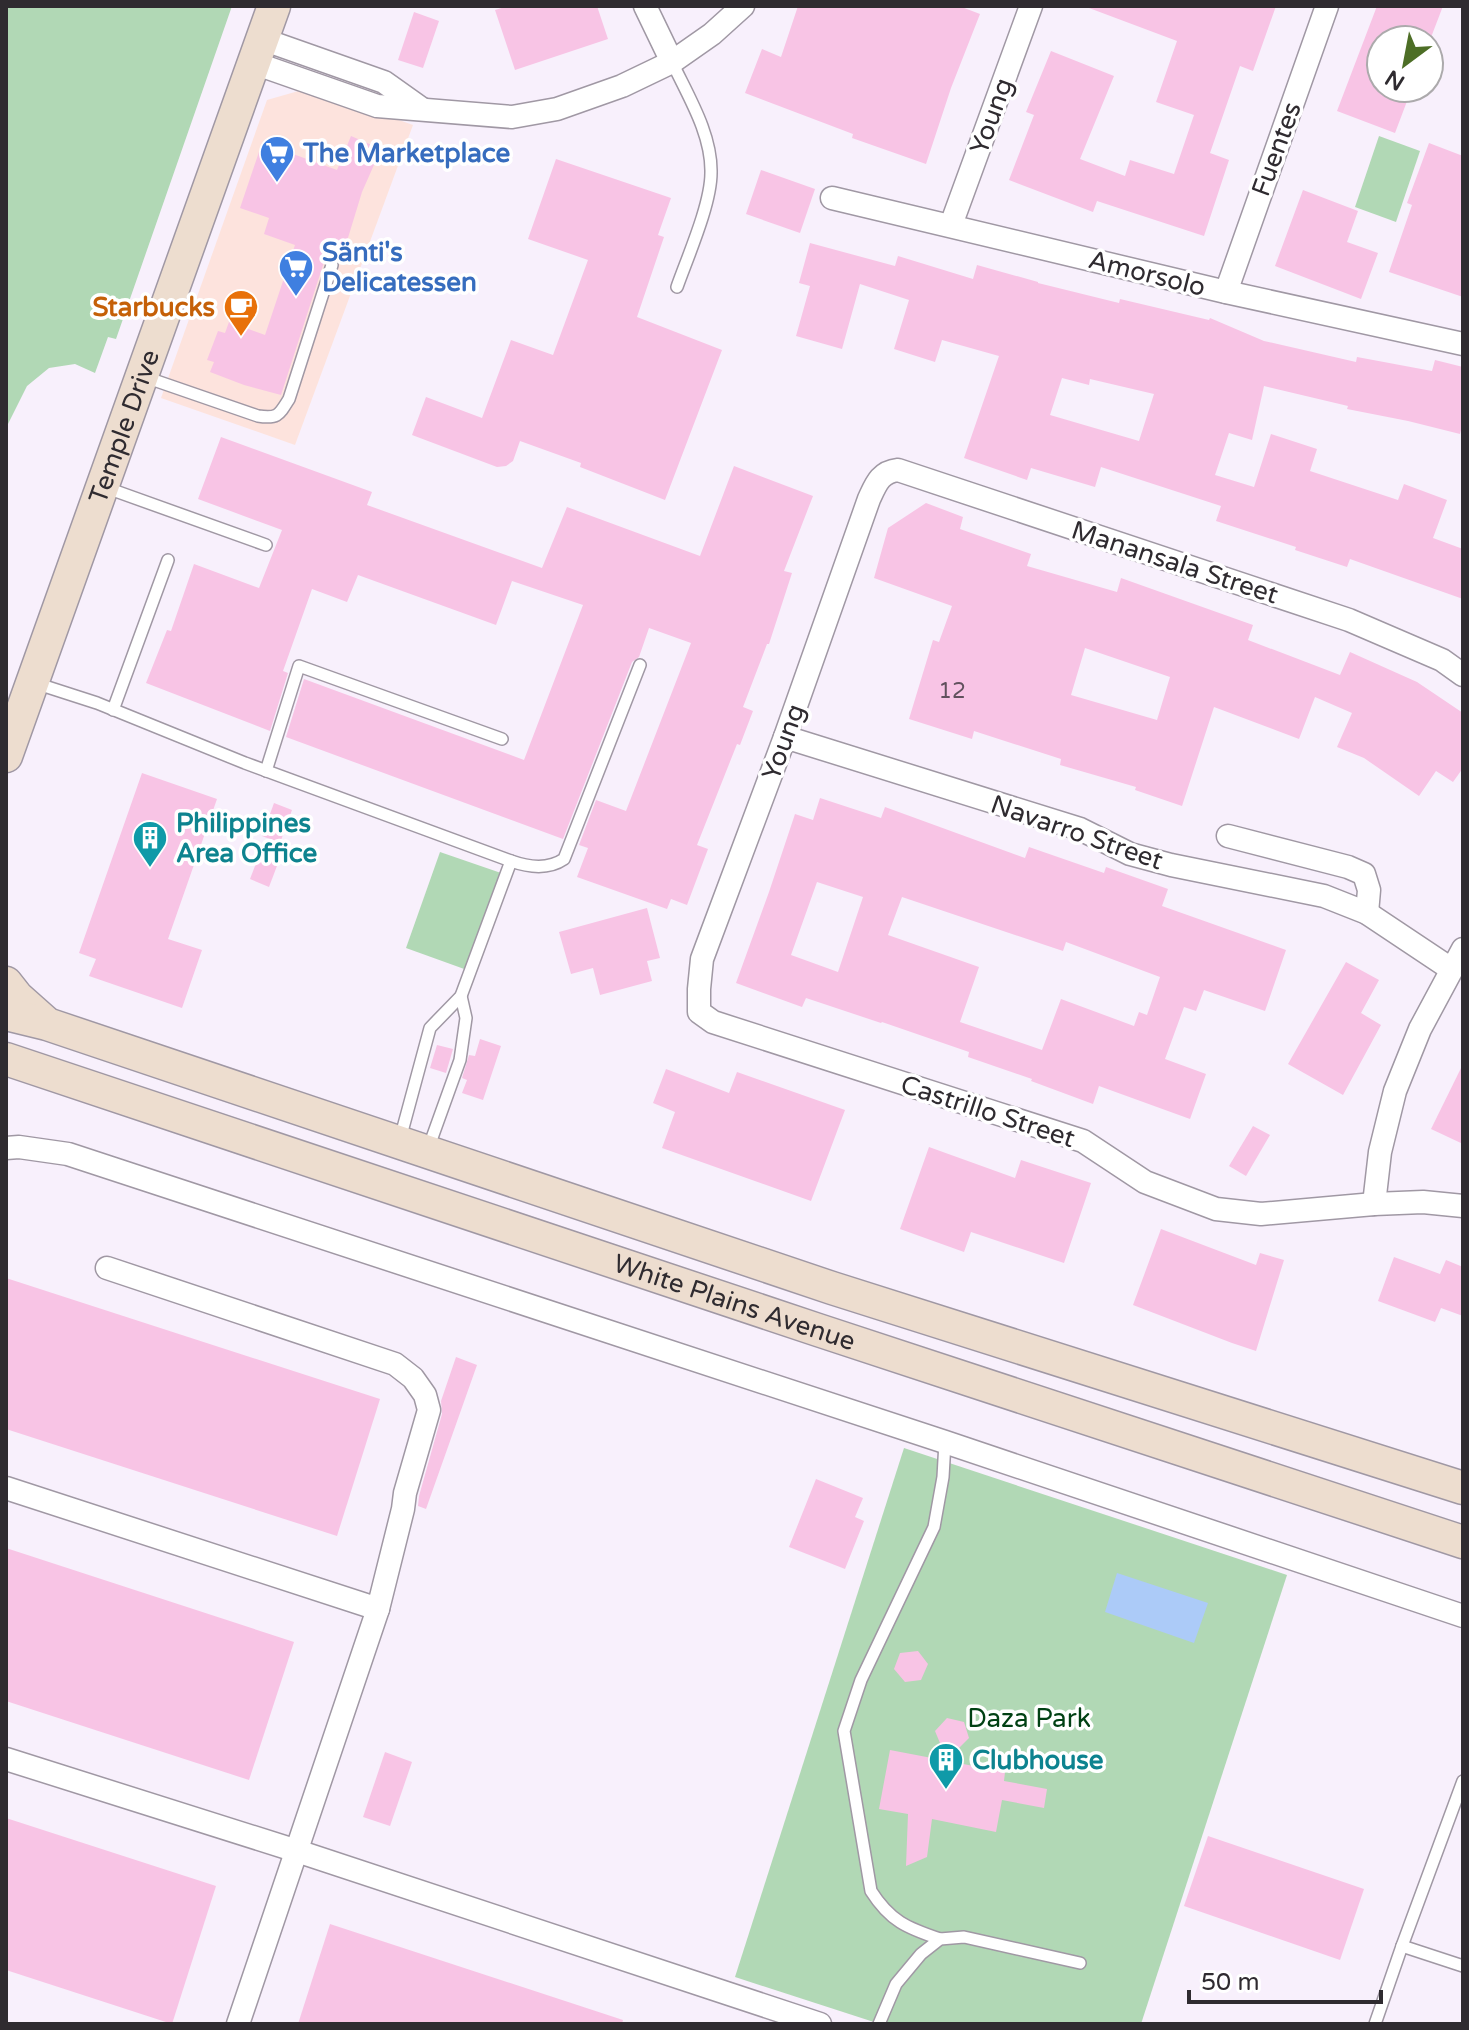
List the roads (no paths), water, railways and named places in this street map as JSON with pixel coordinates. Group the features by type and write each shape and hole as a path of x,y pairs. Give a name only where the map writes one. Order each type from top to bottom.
{"street":[{"name":"Temple Drive","path":"6,756 274,6"},
{"path":"645,6 672,62"},
{"path":"258,51 377,106 512,117 557,109 622,86 672,62 712,34 743,6"},
{"name":"Young","path":"951,225 1031,6"},
{"name":"Fuentes","path":"1226,292 1327,6"},
{"path":"258,51 384,82 423,110"},
{"path":"356,98 364,75"},
{"name":"Amorsolo","path":"832,198 1226,292 1463,344"},
{"name":"Manansala Street","path":"881,476 898,470 1349,620 1442,660 1463,675"},
{"name":"Young","path":"699,1012 702,959 869,499 881,476"},
{"name":"Navarro Street","path":"785,737 1080,829 1130,854 1324,896 1367,913 1451,969"},
{"path":"1228,836 1348,867 1364,874 1369,890 1367,913"},
{"path":"1374,1204 1380,1152 1395,1091 1420,1029 1463,949"},
{"path":"6,983 47,1024"},
{"name":"Castrillo Street","path":"699,1012 713,1022 1083,1141 1145,1182 1216,1209 1261,1214 1423,1202 1463,1206"},
{"name":"White Plains Avenue","path":"6,1014 47,1024 832,1288 1463,1488"},
{"name":"White Plains Avenue","path":"6,1059 1463,1542"},
{"path":"6,1148 68,1154 1463,1616"},
{"path":"107,1268 395,1364 413,1378 425,1395 429,1410 405,1493 378,1609 238,2024"},
{"path":"818,1330 832,1288"},
{"path":"6,1488 378,1609"},
{"path":"6,1759 297,1851 810,2023"}],"lane":[{"path":"672,62 701,122 710,156 711,174 708,197 677,287"},
{"path":"142,376 258,416 271,418 281,413 289,399 332,265"},
{"path":"102,486 266,545"},
{"path":"113,710 168,560"},
{"path":"33,682 511,861 525,866 540,866 557,864 564,859 640,665"},
{"path":"266,771 299,666 502,739"},
{"path":"413,1147 430,1028 461,996 511,861"},
{"path":"413,1147 460,1060 466,1018 461,996"},
{"path":"945,1442 943,1477 934,1527 861,1680 844,1731 871,1891 883,1910 910,1929 940,1939 964,1937 1080,1963"},
{"path":"1375,2024 1463,1781"},
{"path":"879,2024 896,1984 921,1954 940,1939"},
{"path":"1402,1946 1463,1966"}],"water":[{"path":"1117,1573 1208,1603 1194,1643 1105,1612"}],"place":[{"name":"The Marketplace","path":"277,184"},
{"name":"Sänti's Delicatessen","path":"296,298"},
{"name":"Starbucks","path":"241,338"},
{"name":"Philippines Area Office","path":"150,869"},
{"name":"Clubhouse","path":"946,1791"}],"park label":[{"name":"Daza Park","path":"1029,1718"}]}
